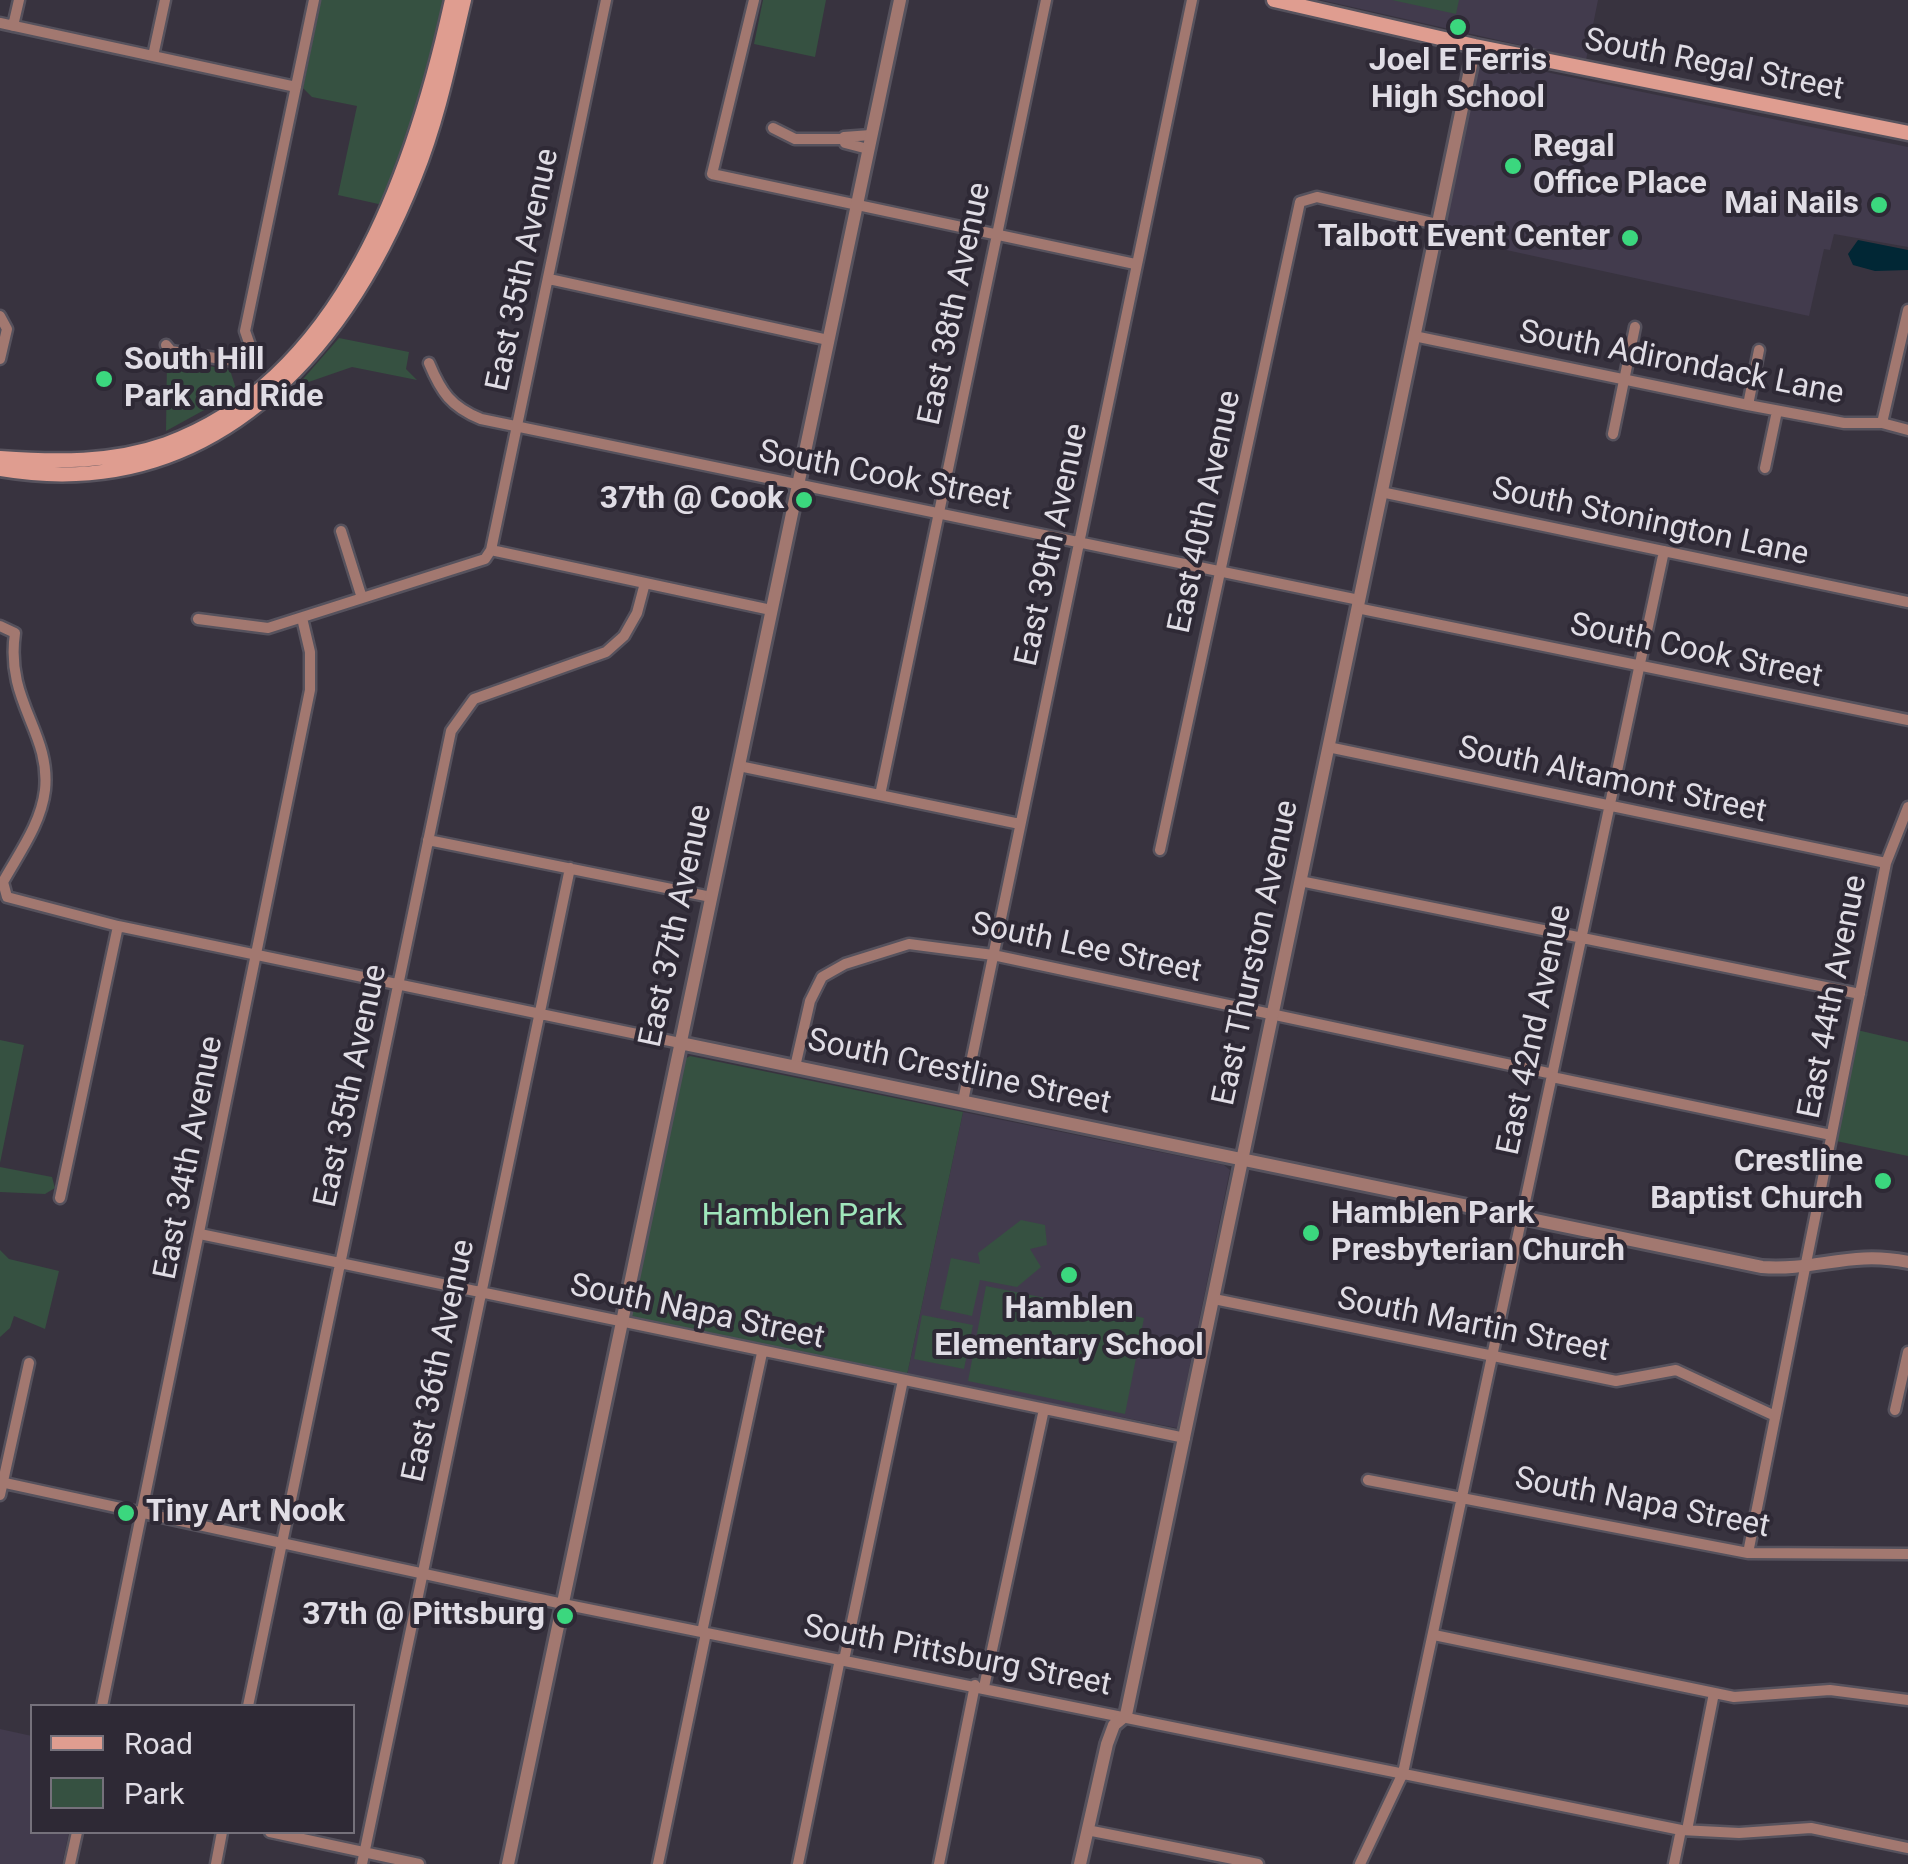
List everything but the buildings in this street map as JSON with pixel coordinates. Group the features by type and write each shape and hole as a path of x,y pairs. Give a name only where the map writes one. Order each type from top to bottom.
{"main road":[{"path":"0,458 90,460 166,444 240,405 288,364 327,314 386,211 423,118 452,0"},
{"path":"0,469 92,473 152,462 241,420 291,378 331,329 397,219 430,136 464,0"},
{"name":"South Regal Street","path":"1274,0 1475,46 1908,133"}],"street":[{"path":"13,26 18,0"},
{"path":"153,56 165,0"},
{"path":"166,345 171,350 234,362 252,351 245,331 314,0"},
{"name":"East 35th Avenue","path":"491,550 606,0"},
{"path":"754,0 712,174 1134,264"},
{"name":"East 37th Avenue","path":"508,1864 900,0"},
{"name":"East 38th Avenue","path":"880,795 1046,0"},
{"name":"East 39th Avenue","path":"962,1101 1192,0"},
{"path":"0,23 296,87"},
{"name":"East Thurston Avenue","path":"1080,1864 1107,1744 1114,1725 1126,1715 1475,46"},
{"path":"773,128 795,139 870,142"},
{"name":"East 40th Avenue","path":"1160,850 1300,202 1317,197 1438,224"},
{"path":"549,278 828,340"},
{"name":"South Adirondack Lane","path":"1414,336 1844,423 1882,423 1908,310"},
{"path":"0,359 3,318"},
{"path":"1612,434 1635,326"},
{"path":"1748,405 1759,350"},
{"name":"South Cook Street","path":"428,363 441,392 458,410 516,426 1080,541 1640,666 1908,720"},
{"path":"1765,468 1777,410"},
{"path":"1882,423 1908,430"},
{"name":"South Stonington Lane","path":"1382,492 1908,602"},
{"path":"341,531 362,598"},
{"path":"198,619 268,628 484,559 491,550 772,610"},
{"name":"East 42nd Avenue","path":"1360,1864 1403,1773 1664,551"},
{"name":"East 35th Avenue","path":"248,1704 451,731 474,698 606,652 630,624 645,584"},
{"name":"East 34th Avenue","path":"102,1704 310,690 310,652 302,618"},
{"name":"South Crestline Street","path":"0,626 14,633 12,676 38,740 45,789 35,824 3,882 4,893 29,906 1762,1267 1806,1266 1865,1255 1908,1262"},
{"name":"South Altamont Street","path":"1328,748 1886,863"},
{"path":"739,766 1020,824"},
{"name":"East 44th Avenue","path":"1748,1553 1886,863 1903,836 1908,806"},
{"path":"428,840 711,897"},
{"name":"East 36th Avenue","path":"363,1858 570,868"},
{"path":"1300,880 1860,994"},
{"path":"60,1198 118,926"},
{"name":"South Lee Street","path":"794,1067 810,1001 822,977 845,964 908,944 993,955 1831,1135"},
{"name":"South Napa Street","path":"200,1234 1185,1438"},
{"name":"South Martin Street","path":"1214,1300 1616,1381 1676,1370 1773,1415"},
{"path":"658,1864 762,1352"},
{"path":"1895,1410 1908,1352"},
{"path":"1,1487 29,1364"},
{"path":"798,1864 903,1380"},
{"path":"939,1864 1044,1410"},
{"name":"South Napa Street","path":"1368,1480 1463,1495 1748,1553 1908,1554"},
{"name":"South Pittsburg Street","path":"1,1487 143,1511 564,1604 1684,1830 1738,1833 1810,1828 1908,1848"},
{"path":"1434,1635 1714,1692 1760,1696 1830,1690 1908,1700"},
{"path":"1674,1864 1714,1692"},
{"path":"1087,1830 1258,1864"},
{"path":"70,1864 76,1834"},
{"path":"216,1864 222,1834"},
{"path":"277,1834 363,1858 419,1864"}],"shaded area":[{"path":"1321,0 1598,0 1586,60"},
{"path":"1488,60 1908,147 1908,247 1834,234 1830,250 1824,249 1809,316 1442,236 1478,70"},
{"name":"Hamblen Elementary School","path":"963,1112 1224,1165 1230,1170 1177,1428 907,1375"},
{"path":"0,1729 30,1736 30,1834 69,1834 62,1864 0,1864"}],"green space":[{"path":"321,0 446,0 424,91 383,205 338,195 357,106 312,97 303,88"},
{"path":"763,0 826,0 815,57 754,44"},
{"path":"1392,0 1459,0 1456,14"},
{"path":"339,338 409,352 406,369 417,380 352,367 297,386"},
{"path":"167,358 230,370 237,392 166,431"},
{"path":"1857,1030 1908,1042 1908,1156 1836,1141"},
{"path":"0,1040 24,1045 0,1163"},
{"name":"Hamblen Park","path":"690,1056 963,1112 907,1375 629,1318 681,1061"},
{"path":"0,1167 52,1177 55,1188 45,1194 0,1192"},
{"path":"1021,1220 1045,1225 1047,1245 1030,1249 1041,1267 1017,1287 980,1280 972,1316 940,1309 951,1258 980,1264 978,1253"},
{"path":"0,1250 9,1259 59,1271 45,1329 14,1316 10,1328 0,1337"},
{"path":"986,1286 1144,1318 1125,1414 968,1381"},
{"path":"922,1315 973,1325 964,1369 914,1359"}],"water":[{"path":"1858,240 1908,250 1908,270 1875,271 1853,265 1848,254"}],"place":[{"name":"Joel E Ferris High School","path":"1458,27"},
{"name":"Regal Office Place","path":"1513,166"},
{"name":"Mai Nails","path":"1879,205"},
{"name":"Talbott Event Center","path":"1630,238"},
{"name":"South Hill Park and Ride","path":"104,379"},
{"name":"37th @ Cook","path":"804,500"},
{"name":"Crestline Baptist Church","path":"1883,1181"},
{"name":"Hamblen Park Presbyterian Church","path":"1311,1233"},
{"name":"Hamblen Elementary School","path":"1069,1275"},
{"name":"Tiny Art Nook","path":"126,1513"},
{"name":"37th @ Pittsburg","path":"565,1616"}]}
